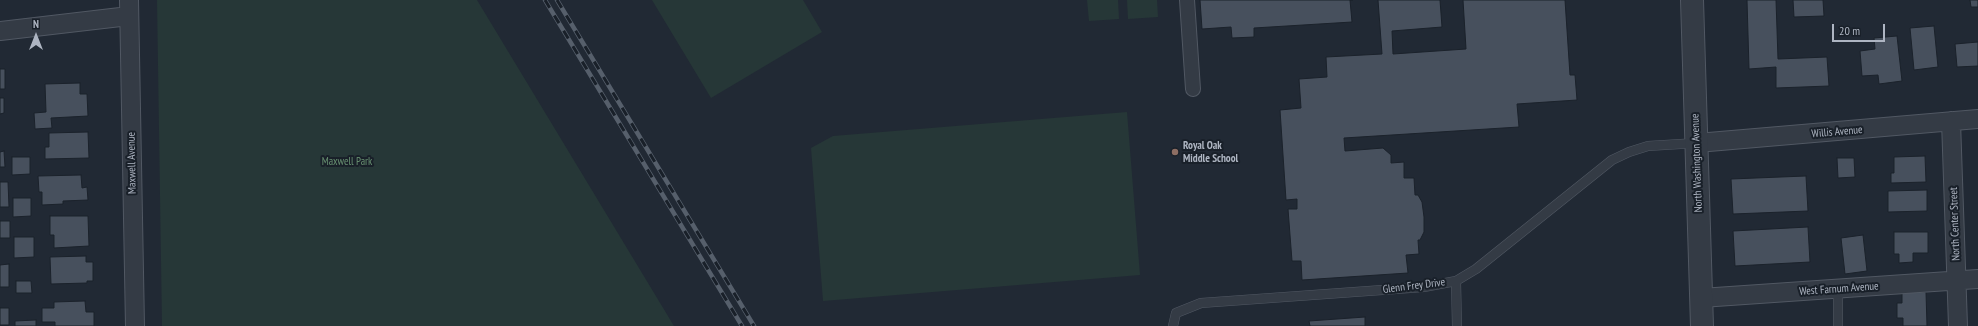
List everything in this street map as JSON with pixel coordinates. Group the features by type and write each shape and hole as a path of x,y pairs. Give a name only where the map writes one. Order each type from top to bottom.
{"street":[{"path":"1186,0 1193,89"},
{"name":"North Washington Avenue","path":"1692,0 1702,326"},
{"path":"0,31 129,8"},
{"name":"Maxwell Avenue","path":"129,8 135,326"},
{"name":"Willis Avenue","path":"1697,143 1978,119"},
{"name":"North Center Street","path":"1951,122 1958,326"},
{"name":"West Farnum Avenue","path":"1701,298 1978,279"}],"lane":[{"name":"Glenn Frey Drive","path":"1173,326 1176,313 1201,303 1424,287 1456,281 1476,269 1612,160 1629,152 1648,146 1697,143"},
{"path":"1456,281 1457,326"},
{"path":"1838,289 1838,326"}],"green space":[{"name":"Maxwell Park","path":"157,0 477,0 674,326 162,326"},
{"path":"652,0 803,0 822,32 711,98"},
{"path":"1087,0 1118,0 1119,19 1089,21"},
{"path":"1127,0 1157,0 1158,17 1128,19"},
{"path":"1127,112 1140,275 823,301 811,148 833,136"}],"building":[{"path":"1200,0 1350,0 1352,22 1254,28 1254,37 1232,38 1231,27 1202,29"},
{"path":"1378,0 1440,0 1442,27 1392,31 1393,54 1466,49 1463,0 1565,0 1570,75 1575,75 1577,100 1517,104 1519,127 1344,138 1345,151 1383,148 1391,155 1391,163 1404,162 1404,178 1414,178 1415,195 1418,195 1422,202 1424,232 1420,240 1418,240 1419,254 1406,255 1408,273 1302,280 1301,261 1292,261 1288,209 1297,209 1297,199 1286,200 1280,110 1301,108 1299,79 1327,77 1326,57 1382,54"},
{"path":"1747,0 1776,0 1778,59 1827,57 1829,86 1776,88 1776,67 1749,69"},
{"path":"1793,0 1823,0 1824,16 1794,17"},
{"path":"1970,0 1978,0 1978,7 1971,7"},
{"path":"1934,26 1938,67 1914,70 1910,28"},
{"path":"1897,36 1902,81 1879,84 1878,75 1862,76 1860,51 1875,49 1874,38"},
{"path":"1978,42 1978,66 1957,67 1955,44"},
{"path":"0,69 5,69 5,89 0,89"},
{"path":"80,83 80,94 87,94 88,116 51,118 52,128 35,129 34,113 46,112 45,84"},
{"path":"0,98 4,98 4,113 0,114"},
{"path":"88,132 89,158 45,159 45,147 49,147 49,133"},
{"path":"4,151 5,167 0,167 0,152"},
{"path":"1925,156 1926,182 1891,183 1891,173 1894,173 1894,157"},
{"path":"12,157 30,157 30,174 12,175"},
{"path":"1837,158 1854,158 1855,177 1838,178"},
{"path":"81,175 82,188 87,187 88,200 63,201 63,204 42,205 42,192 39,192 38,176"},
{"path":"1806,176 1808,211 1733,214 1731,179"},
{"path":"0,182 8,182 9,207 0,207"},
{"path":"1927,190 1927,211 1888,212 1888,191"},
{"path":"13,198 31,198 31,216 13,217"},
{"path":"50,216 88,216 89,246 54,248 54,235 50,235"},
{"path":"0,221 10,221 10,238 0,238"},
{"path":"1808,227 1810,262 1735,266 1733,231"},
{"path":"1894,232 1928,232 1928,253 1913,253 1913,262 1899,263 1899,254 1894,254"},
{"path":"1863,235 1867,271 1845,274 1841,238"},
{"path":"14,237 34,237 34,257 14,258"},
{"path":"86,256 86,262 93,262 93,281 87,281 87,283 51,284 50,257"},
{"path":"9,264 9,287 0,287 0,265"},
{"path":"16,281 31,281 32,293 16,293"},
{"path":"1902,292 1926,292 1927,326 1903,326 1903,318 1897,318 1897,303 1902,303"},
{"path":"85,301 86,312 94,312 94,326 55,326 55,322 42,322 42,308 54,308 54,302"},
{"path":"0,308 9,308 9,325 0,325"},
{"path":"1365,317 1365,326 1310,326 1309,321"},
{"path":"36,320 36,326 15,326 15,321"}],"railway":[{"path":"545,0 742,326"},
{"path":"557,0 754,326"}],"place":[{"name":"Royal Oak Middle School","path":"1175,152"}]}
